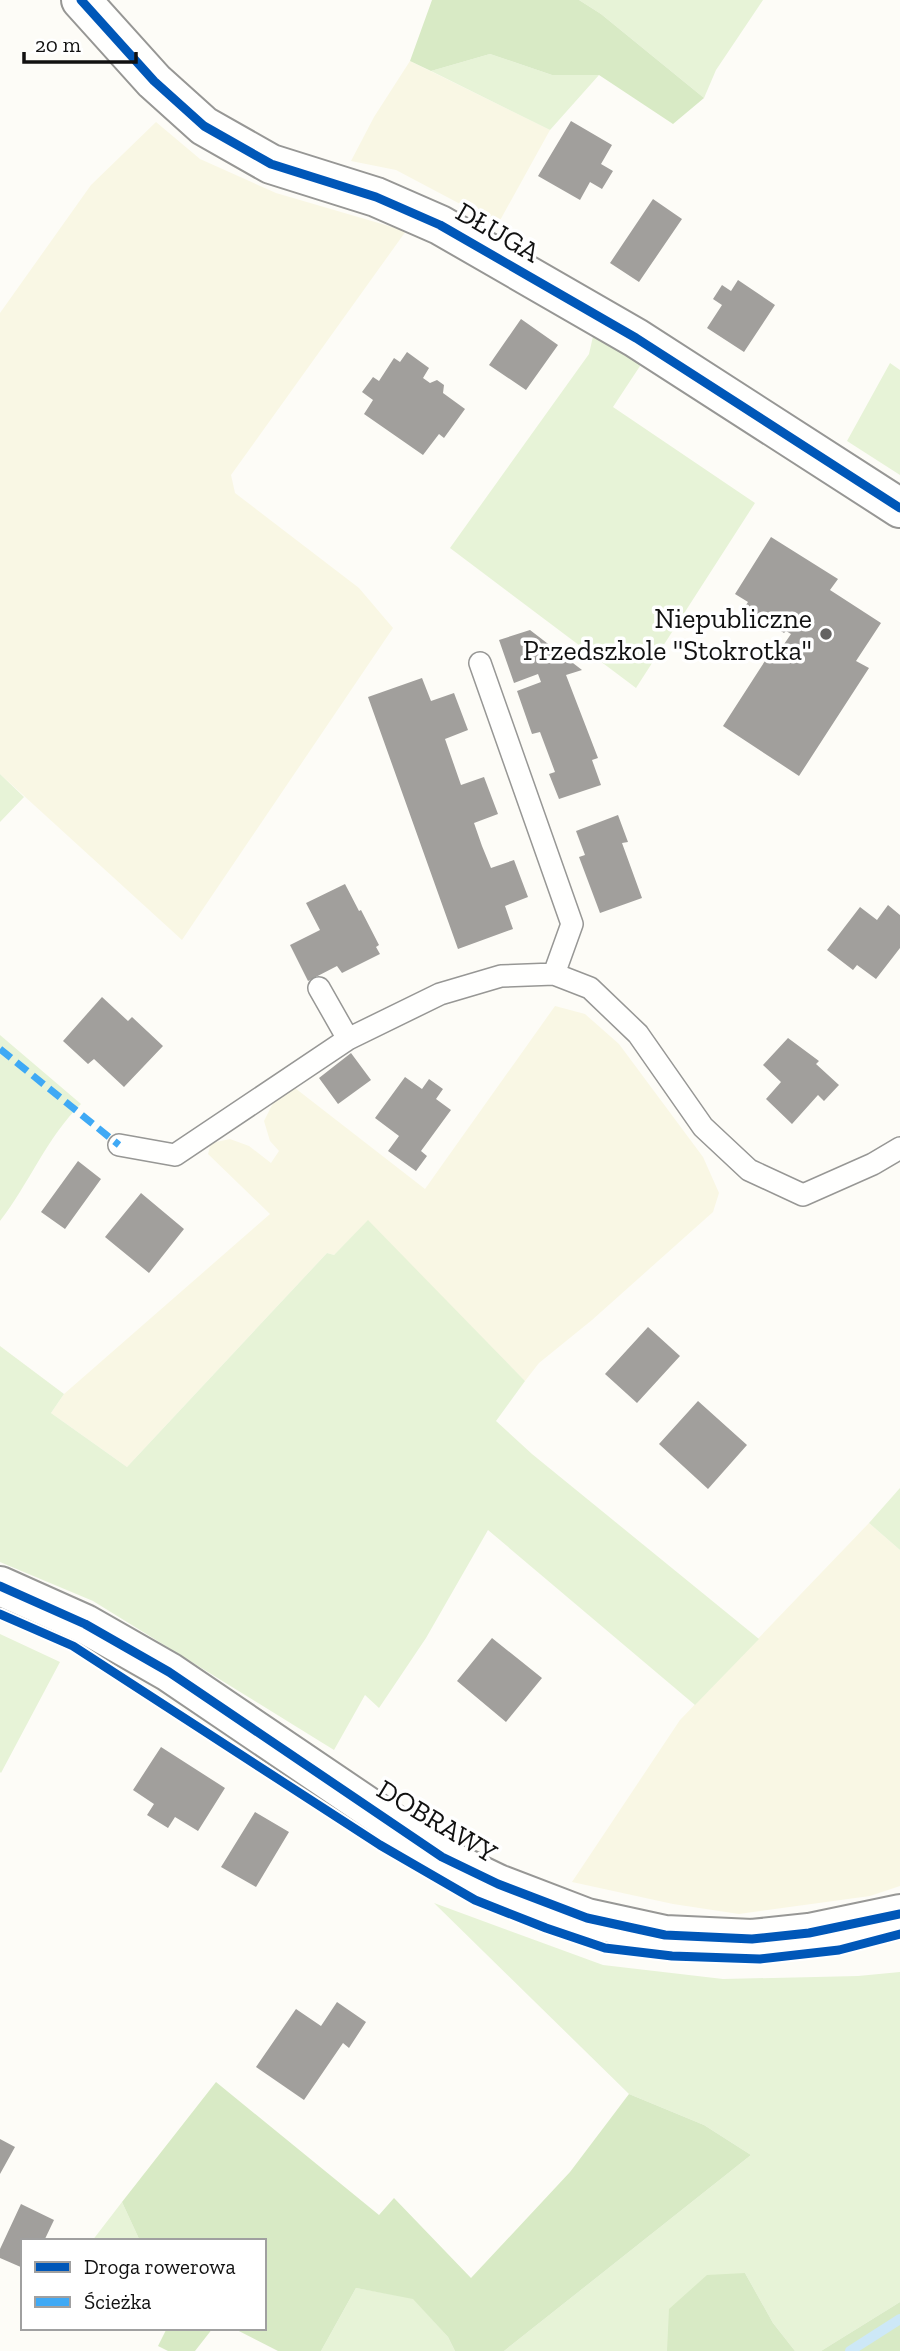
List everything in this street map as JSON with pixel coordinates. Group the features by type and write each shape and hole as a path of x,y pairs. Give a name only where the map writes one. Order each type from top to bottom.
{"street":[{"name":"DŁUGA","path":"81,0 154,81 204,126 271,164 376,197 440,225 636,338 900,508"},
{"name":"DOBRAWY","path":"0,1586 85,1624 169,1672 442,1857 498,1884 587,1918 665,1935 752,1939 808,1933 900,1914"}],"lane":[{"path":"480,663 572,924 554,974"},
{"path":"119,1146 174,1155 348,1039 440,994 501,976 554,974 590,988 638,1034 703,1127 749,1170 803,1195 873,1164 900,1148"},
{"path":"319,988 348,1039"}],"shaded area":[{"path":"410,61 550,130 498,224 396,170 351,161 374,117"},
{"path":"156,122 200,159 276,193 406,231 231,475 235,493 359,588 393,628 182,940 0,774 0,313 91,185"},
{"path":"555,1006 585,1014 619,1044 703,1157 719,1193 713,1212 592,1320 539,1363 525,1381 368,1221 334,1255 327,1253 127,1467 51,1413 64,1394 270,1214 208,1154 211,1143 230,1139 249,1146 271,1163 279,1151 270,1141 264,1121 276,1097 295,1088 425,1189"},
{"path":"869,1523 900,1550 900,1886 870,1896 739,1914 673,1904 572,1882 680,1720"}],"green space":[{"path":"432,0 579,0 601,14 704,98 673,124 599,75 552,75 490,54 431,71 410,61"},
{"path":"579,0 763,0 716,70 704,98 601,14"},
{"path":"490,54 552,75 599,75 550,130 431,71"},
{"path":"594,332 642,363 613,407 755,503 636,688 450,548 589,354"},
{"path":"890,363 900,370 900,475 847,441"},
{"path":"0,774 24,797 0,822"},
{"path":"0,1035 81,1104 58,1131 0,1221"},
{"path":"368,1220 525,1381 496,1421 532,1454 759,1639 695,1705 488,1530 426,1638 379,1708 365,1695 334,1750 93,1601 0,1562 0,1346 64,1394 51,1413 127,1467 327,1253 334,1255"},
{"path":"900,1488 900,1550 869,1523"},
{"path":"0,1634 60,1662 1,1773 0,1772"},
{"path":"434,1903 603,1965 723,1979 858,1976 900,1972 900,2302 821,2351 795,2351 773,2323 745,2273 667,2351 504,2351 751,2155 704,2125 629,2094"},
{"path":"216,2082 379,2215 394,2198 471,2278 570,2172 629,2094 704,2125 751,2155 504,2351 455,2351 448,2337 413,2299 356,2288 321,2351 278,2351 237,2330 266,2330 266,2239 139,2239 122,2202"},
{"path":"122,2202 139,2239 94,2239"},
{"path":"745,2273 773,2323 795,2351 667,2351 669,2309 707,2275"},
{"path":"356,2288 413,2298 448,2337 455,2351 321,2351"},
{"path":"900,2302 900,2351 821,2351"},
{"path":"166,2330 211,2330 195,2351 168,2351 158,2346"}],"building":[{"path":"571,121 612,145 601,164 613,171 602,189 590,182 580,200 538,176"},
{"path":"653,199 682,219 639,282 610,263"},
{"path":"738,280 775,305 744,352 707,328 722,305 713,299 722,285 731,291"},
{"path":"521,319 558,345 526,390 489,365"},
{"path":"407,352 429,368 423,378 430,383 437,380 444,385 443,393 465,409 444,438 439,434 423,455 364,414 373,400 362,392 373,377 379,381 394,358 400,362"},
{"path":"771,537 838,579 830,590 881,623 856,661 869,668 799,776 723,726 772,650 778,653 791,634 786,631 784,633 744,608 748,602 735,594"},
{"path":"530,630 582,670 566,675 598,758 592,760 601,785 559,799 549,774 555,772 540,732 532,734 517,691 541,682 538,674 514,683 499,640"},
{"path":"422,678 431,701 454,693 468,730 445,739 461,785 484,777 498,814 474,823 482,846 491,868 514,860 528,897 505,906 513,929 458,949 368,697"},
{"path":"618,815 628,842 622,843 642,898 600,913 579,857 585,855 576,831"},
{"path":"345,884 379,945 376,947 380,954 342,973 337,966 308,981 290,945 320,930 306,903"},
{"path":"888,905 900,915 900,948 876,979 857,965 853,970 827,950 860,907 877,920"},
{"path":"102,997 128,1021 132,1017 163,1046 124,1087 94,1059 88,1064 63,1041"},
{"path":"788,1038 819,1061 816,1064 839,1085 824,1101 818,1095 792,1124 766,1099 781,1082 763,1065"},
{"path":"351,1053 371,1080 338,1104 319,1078"},
{"path":"405,1077 422,1089 429,1079 443,1089 436,1099 451,1110 421,1151 427,1156 416,1171 388,1151 399,1136 375,1118"},
{"path":"78,1161 101,1179 65,1229 41,1212"},
{"path":"141,1193 184,1229 149,1273 105,1237"},
{"path":"648,1327 680,1356 637,1403 605,1374"},
{"path":"698,1401 747,1445 708,1489 659,1444"},
{"path":"492,1638 542,1678 506,1722 457,1681"},
{"path":"161,1747 225,1788 198,1831 175,1817 168,1828 147,1815 154,1804 133,1790"},
{"path":"255,1812 289,1832 256,1887 221,1867"},
{"path":"337,2002 366,2022 349,2048 343,2043 304,2100 256,2067 296,2009 321,2026"},
{"path":"0,2139 15,2147 0,2174"},
{"path":"21,2204 54,2220 45,2239 21,2239 21,2267 0,2258 0,2249"}],"waterway":[{"path":"850,2351 900,2319"}],"marked path":[{"path":"0,1049 119,1145"}],"cycle path":[{"path":"81,0 154,81 204,126 271,164 376,197 440,225 636,338 900,508"},
{"path":"0,1586 85,1624 169,1672 442,1857 498,1884 587,1918 665,1935 752,1939 809,1933 900,1914"},
{"path":"0,1614 73,1646 380,1845 475,1900 546,1928 605,1948 672,1956 760,1959 839,1950 900,1934"}],"place":[{"name":"Niepubliczne Przedszkole \"Stokrotka\"","path":"826,634"}]}
